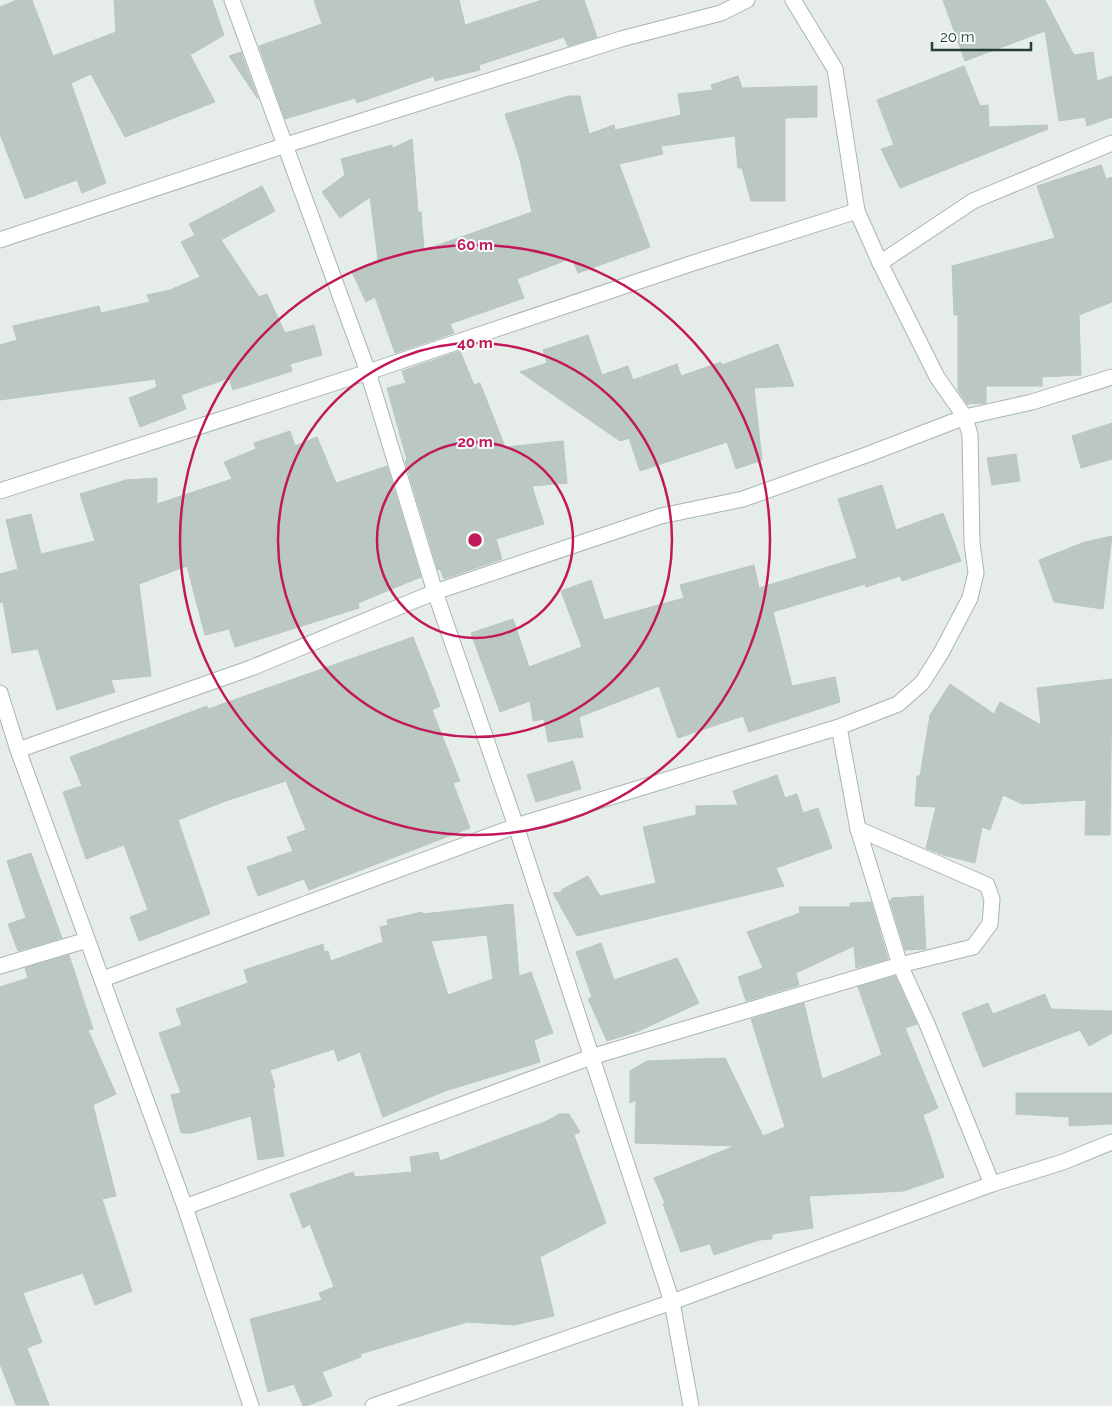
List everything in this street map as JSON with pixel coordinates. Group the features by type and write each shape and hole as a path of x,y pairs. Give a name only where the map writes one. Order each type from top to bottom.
{"street":[{"path":"232,0 283,146 368,372 435,592 516,826 672,1302 691,1406"},
{"path":"0,240 283,146 621,40 721,13 747,0"},
{"path":"103,980 516,826 839,727 898,704 922,683 941,653 970,598 976,573 972,543 970,435 965,417 937,377 880,263 857,212 835,69 793,0"},
{"path":"880,263 973,201 1112,142"},
{"path":"0,491 368,372 693,263 857,212"},
{"path":"18,750 251,668 435,592 661,516 743,499 965,417 1032,402 1112,377"},
{"path":"0,693 3,709 185,1207 251,1406"},
{"path":"839,727 858,829 900,965 927,1024 992,1184"},
{"path":"185,1207 591,1057 900,965 973,947 990,924 992,899 987,885 858,829"},
{"path":"0,966 87,940"},
{"path":"373,1406 672,1302 992,1184 1063,1162 1112,1142"}],"building":[{"path":"17,0 32,0 53,56 116,32 114,0 212,0 224,35 190,55 215,102 125,137 91,74 71,83 106,183 82,193 77,180 25,199 0,134 0,7"},
{"path":"314,0 459,0 465,25 542,0 584,0 597,37 568,46 564,37 479,65 480,70 435,81 434,76 357,103 355,98 285,119 259,46 322,24"},
{"path":"943,0 1045,0 1074,55 1093,52 1097,81 1112,76 1112,117 1087,126 1085,117 1059,121 1045,31 965,61"},
{"path":"241,52 258,99 229,56"},
{"path":"964,66 980,106 988,105 989,127 1047,125 1048,129 900,188 881,149 894,145 877,100"},
{"path":"738,76 742,88 817,86 817,117 785,118 785,201 751,201 742,168 738,168 735,136 661,146 663,154 619,164 650,247 578,273 572,258 517,279 524,298 450,324 454,333 395,353 375,297 366,302 352,272 378,260 370,197 340,218 322,192 345,175 341,159 392,145 393,148 412,139 418,212 421,212 424,250 532,212 519,156 505,114 569,96 580,96 589,134 614,125 615,130 681,115 678,94 713,90 711,85"},
{"path":"1101,165 1106,179 1112,177 1112,302 1079,315 1081,375 1042,377 1042,386 986,386 986,403 967,404 958,390 958,315 954,315 952,266 1055,238 1037,186"},
{"path":"262,186 275,211 221,240 259,297 267,294 285,333 314,325 322,355 290,364 292,371 233,390 229,378 181,395 186,409 140,427 129,398 157,387 155,379 0,400 0,345 17,340 13,326 99,306 101,313 150,302 147,295 170,290 200,277 181,242 195,235 189,224"},
{"path":"588,335 602,375 628,366 633,380 677,364 681,376 721,362 722,365 778,344 794,386 754,388 762,460 736,469 727,442 640,471 629,438 620,441 520,372 547,363 543,350"},
{"path":"460,351 474,385 480,383 505,447 563,441 567,483 532,486 544,524 496,539 502,559 444,579 440,569 438,570 405,461 407,460 387,388 406,383 402,371"},
{"path":"1112,423 1112,459 1081,468 1072,436"},
{"path":"290,431 295,446 317,437 336,483 387,466 421,577 358,603 359,608 235,647 229,629 205,635 187,566 139,584 151,676 111,680 115,692 57,710 38,649 12,653 3,602 0,603 0,574 18,569 6,520 31,514 41,554 95,541 80,494 126,480 157,478 157,504 232,479 224,462 256,449 254,443"},
{"path":"1016,454 1020,481 992,485 987,458"},
{"path":"882,485 896,530 943,513 961,561 902,581 900,576 866,587 865,584 773,612 792,686 835,677 840,702 749,732 743,716 678,738 659,686 579,717 583,737 548,742 544,719 533,721 530,701 500,712 471,633 513,619 529,667 582,647 561,591 591,580 604,620 684,598 680,585 754,565 759,588 857,558 838,499"},
{"path":"1112,536 1103,609 1054,602 1039,560 1085,542"},
{"path":"413,637 440,706 432,710 460,781 453,783 470,828 309,890 304,879 258,896 247,867 293,851 287,837 306,830 286,781 223,802 178,820 210,914 139,941 130,917 148,910 124,845 86,859 63,792 82,786 70,757 207,706 208,709"},
{"path":"1112,679 1110,835 1085,835 1086,800 1022,804 1003,795 990,830 982,827 975,863 943,855 926,848 936,807 915,806 917,776 920,776 930,715 950,684 994,714 1000,702 1041,725 1037,688"},
{"path":"573,761 581,789 536,802 527,775"},
{"path":"777,775 785,798 797,794 803,813 818,808 832,848 776,868 784,886 577,936 553,893 562,892 561,890 588,876 600,896 656,883 643,827 696,815 696,806 738,805 733,791"},
{"path":"31,853 62,938 18,951 8,924 26,918 7,861"},
{"path":"923,896 926,949 905,950 890,901 892,898"},
{"path":"871,902 888,959 856,968 854,946 796,973 799,985 746,1001 738,977 763,968 747,932 800,913 799,907 850,907 850,903"},
{"path":"513,904 519,976 531,972 553,1033 534,1040 540,1062 445,1091 383,1117 360,1052 338,1061 334,1049 270,1070 275,1087 273,1088 284,1156 258,1160 251,1116 192,1133 181,1133 171,1095 181,1093 159,1033 182,1025 176,1009 248,983 244,970 323,944 324,952 328,951 331,961 383,942 380,927 388,925 387,920 422,912 423,914","holes":["487,935 493,979 448,995 431,941"]},
{"path":"601,943 614,980 677,958 699,1003 639,1031 607,1041 588,999 592,997 576,952"},
{"path":"69,955 93,1029 88,1030 116,1094 93,1105 116,1196 102,1199 132,1291 95,1305 83,1273 23,1293 42,1342 27,1348 49,1405 16,1405 0,1364 0,987 28,978 25,968"},
{"path":"895,976 917,1024 905,1028 938,1108 923,1115 944,1177 904,1191 809,1196 813,1228 772,1234 772,1239 759,1240 714,1255 710,1244 681,1252 663,1204 665,1203 654,1178 735,1146 635,1143 636,1100 630,1103 630,1071 647,1061 725,1058 763,1136 785,1127 751,1019 804,1003 822,1079 882,1055 858,987"},
{"path":"1045,994 1051,1009 1112,1011 1112,1033 1089,1046 1080,1030 983,1067 962,1013 988,1003 993,1014"},
{"path":"1016,1093 1112,1093 1112,1124 1069,1126 1069,1117 1016,1114"},
{"path":"559,1114 569,1114 580,1132 574,1135 606,1223 540,1257 554,1316 514,1325 467,1322 360,1354 361,1357 322,1372 332,1396 306,1406 303,1406 294,1384 268,1392 250,1319 322,1300 319,1293 334,1287 310,1224 303,1228 290,1194 353,1172 355,1177 412,1172 410,1157 438,1152 440,1161 547,1121"}]}
